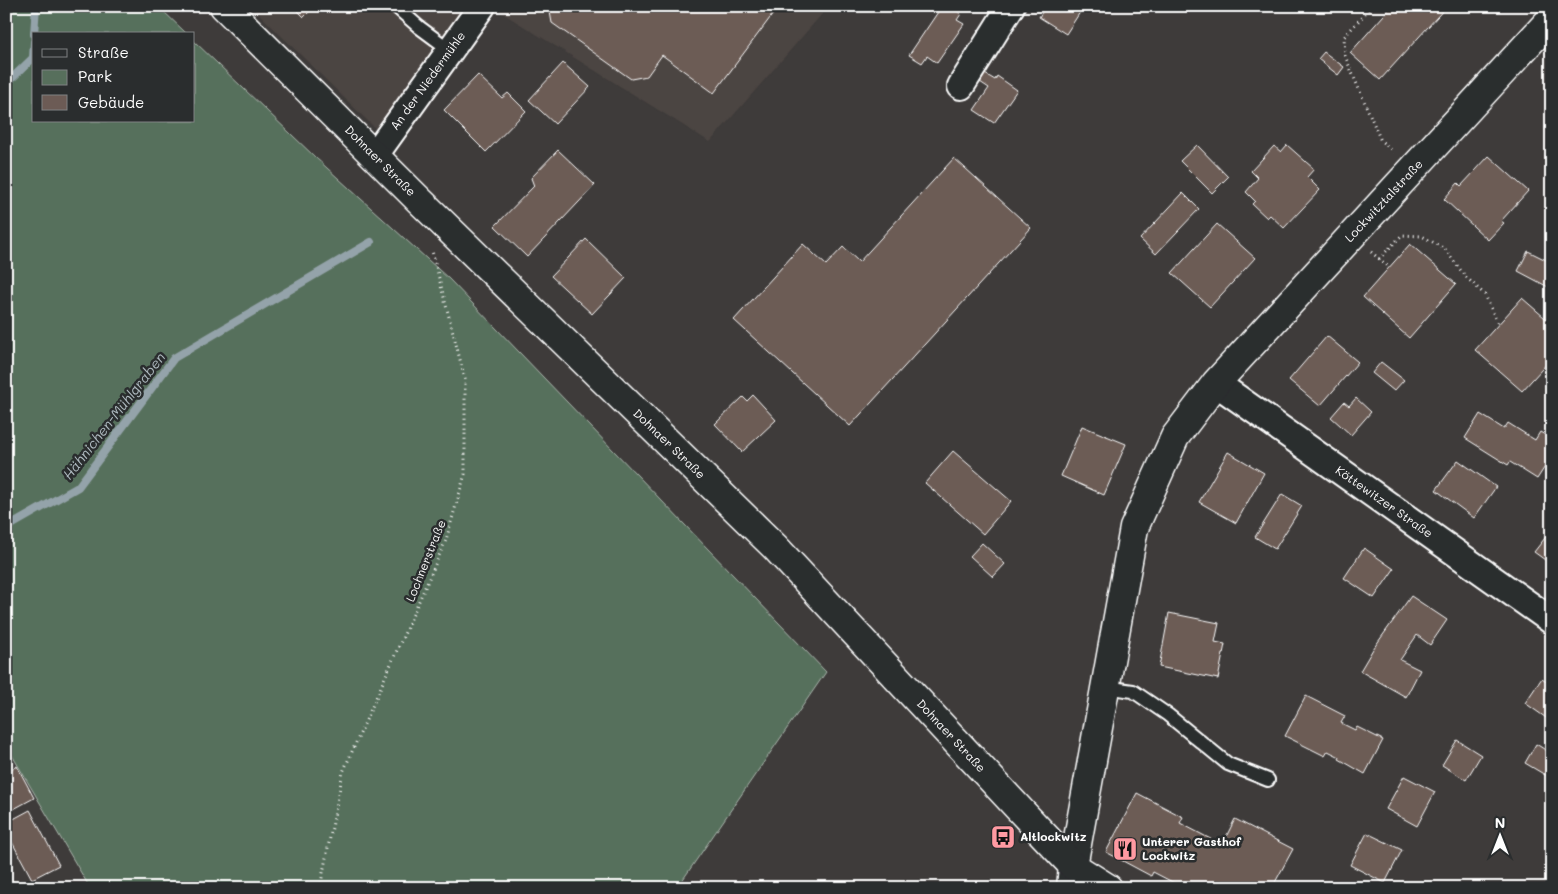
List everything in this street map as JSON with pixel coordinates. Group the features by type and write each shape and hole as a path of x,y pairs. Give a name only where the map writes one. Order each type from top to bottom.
{"main road":[{"name":"Dohnaer Straße","path":"224,6 426,207 775,547 1020,811 1072,877 1108,888"},
{"name":"Lockwitztalstraße","path":"1072,877 1134,528 1175,437 1216,383 1552,18"}],"street":[{"name":"An der Niedermühle","path":"375,155 482,6"},
{"path":"961,86 1011,6"},
{"name":"Köttewitzer Straße","path":"1216,383 1552,621"}],"lane":[{"path":"395,6 419,28 450,50"},
{"path":"1105,687 1133,691 1168,715 1228,764 1268,780"}],"path":[{"path":"1372,6 1344,37 1345,56 1381,141 1413,169"},
{"path":"1389,267 1381,260 1402,235 1422,236 1445,249 1465,276 1485,295 1498,324"},
{"name":"Lochnerstraße","path":"320,888 343,772 446,540 465,474 465,379 431,247"}],"shaded area":[{"path":"251,6 477,6 378,131"},
{"path":"491,6 829,6 710,142"}],"green space":[{"path":"6,6 158,6 185,32 32,32 32,122 195,122 195,42 316,158 449,279 826,672 677,888 90,888 6,745"}],"building":[{"path":"293,6 315,6 304,17"},
{"path":"554,6 779,6 714,93 662,55 647,76 631,79 552,23 550,12"},
{"path":"942,6 950,6 961,14 957,20 964,24 937,63 927,56 922,63 909,55"},
{"path":"1046,6 1084,6 1066,34 1039,17"},
{"path":"1392,6 1447,6 1380,80 1350,53"},
{"path":"1324,52 1344,67 1338,75 1318,59"},
{"path":"563,63 590,87 555,124 529,100"},
{"path":"985,74 995,80 997,76 1017,90 994,123 974,110 989,88 980,82"},
{"path":"478,75 502,98 508,93 526,111 486,152 444,110"},
{"path":"1197,145 1228,177 1212,193 1180,161"},
{"path":"1287,145 1314,169 1307,177 1320,190 1284,228 1270,215 1267,218 1252,204 1255,201 1246,192 1258,178 1251,171 1274,146 1281,152"},
{"path":"558,150 595,185 527,257 495,226 534,186 531,178"},
{"path":"1489,156 1528,191 1501,221 1504,223 1488,240 1444,199 1458,183 1461,186"},
{"path":"954,158 1031,228 850,426 734,320 803,244 826,265 843,247 859,262"},
{"path":"1183,193 1199,209 1156,254 1140,239"},
{"path":"1217,224 1255,258 1210,307 1172,273"},
{"path":"586,239 626,278 592,314 551,276"},
{"path":"1410,244 1456,284 1409,338 1363,297"},
{"path":"1528,251 1552,263 1552,289 1518,271"},
{"path":"1522,298 1552,324 1552,358 1522,391 1475,350"},
{"path":"1327,336 1358,362 1320,406 1289,380"},
{"path":"1381,362 1404,380 1394,391 1372,373"},
{"path":"753,395 776,420 742,452 715,424 743,397 747,401"},
{"path":"1356,398 1371,412 1351,435 1331,417 1344,402 1349,406"},
{"path":"1480,414 1504,429 1508,423 1535,440 1540,432 1552,439 1552,456 1537,479 1510,462 1508,465 1465,438"},
{"path":"1082,426 1126,444 1104,495 1061,476"},
{"path":"953,451 1011,501 983,534 925,483"},
{"path":"1228,452 1264,473 1236,523 1199,502"},
{"path":"1458,460 1496,487 1474,518 1436,490"},
{"path":"1282,494 1302,506 1275,549 1255,537"},
{"path":"1552,529 1552,565 1534,552"},
{"path":"982,543 1005,564 993,577 970,556"},
{"path":"1364,548 1394,569 1374,598 1344,578"},
{"path":"1411,596 1447,620 1430,645 1417,635 1400,660 1420,670 1406,697 1360,671 1373,649"},
{"path":"1169,613 1219,623 1215,642 1225,644 1218,679 1159,667"},
{"path":"1542,678 1552,685 1552,722 1525,703"},
{"path":"1306,696 1345,716 1341,723 1355,730 1357,727 1383,740 1365,774 1328,751 1325,756 1285,736"},
{"path":"1457,740 1481,755 1466,780 1442,765"},
{"path":"1536,744 1552,754 1552,779 1525,763"},
{"path":"17,766 34,798 10,811 6,803 6,772"},
{"path":"1404,776 1435,792 1417,826 1386,809"},
{"path":"1137,793 1183,817 1180,823 1222,845 1235,819 1293,849 1272,888 1184,888 1153,872 1151,876 1106,852"},
{"path":"30,810 59,865 32,879 6,831 6,823"},
{"path":"1367,833 1402,850 1385,883 1350,865"}],"waterway":[{"path":"34,32 36,6"},
{"path":"6,84 32,59"},
{"name":"Hähnichen-Mühlgraben","path":"6,528 78,487 174,358 371,242"}],"place":[{"name":"Altlockwitz","path":"1003,837"},
{"name":"Unterer Gasthof Lockwitz","path":"1125,849"}]}
